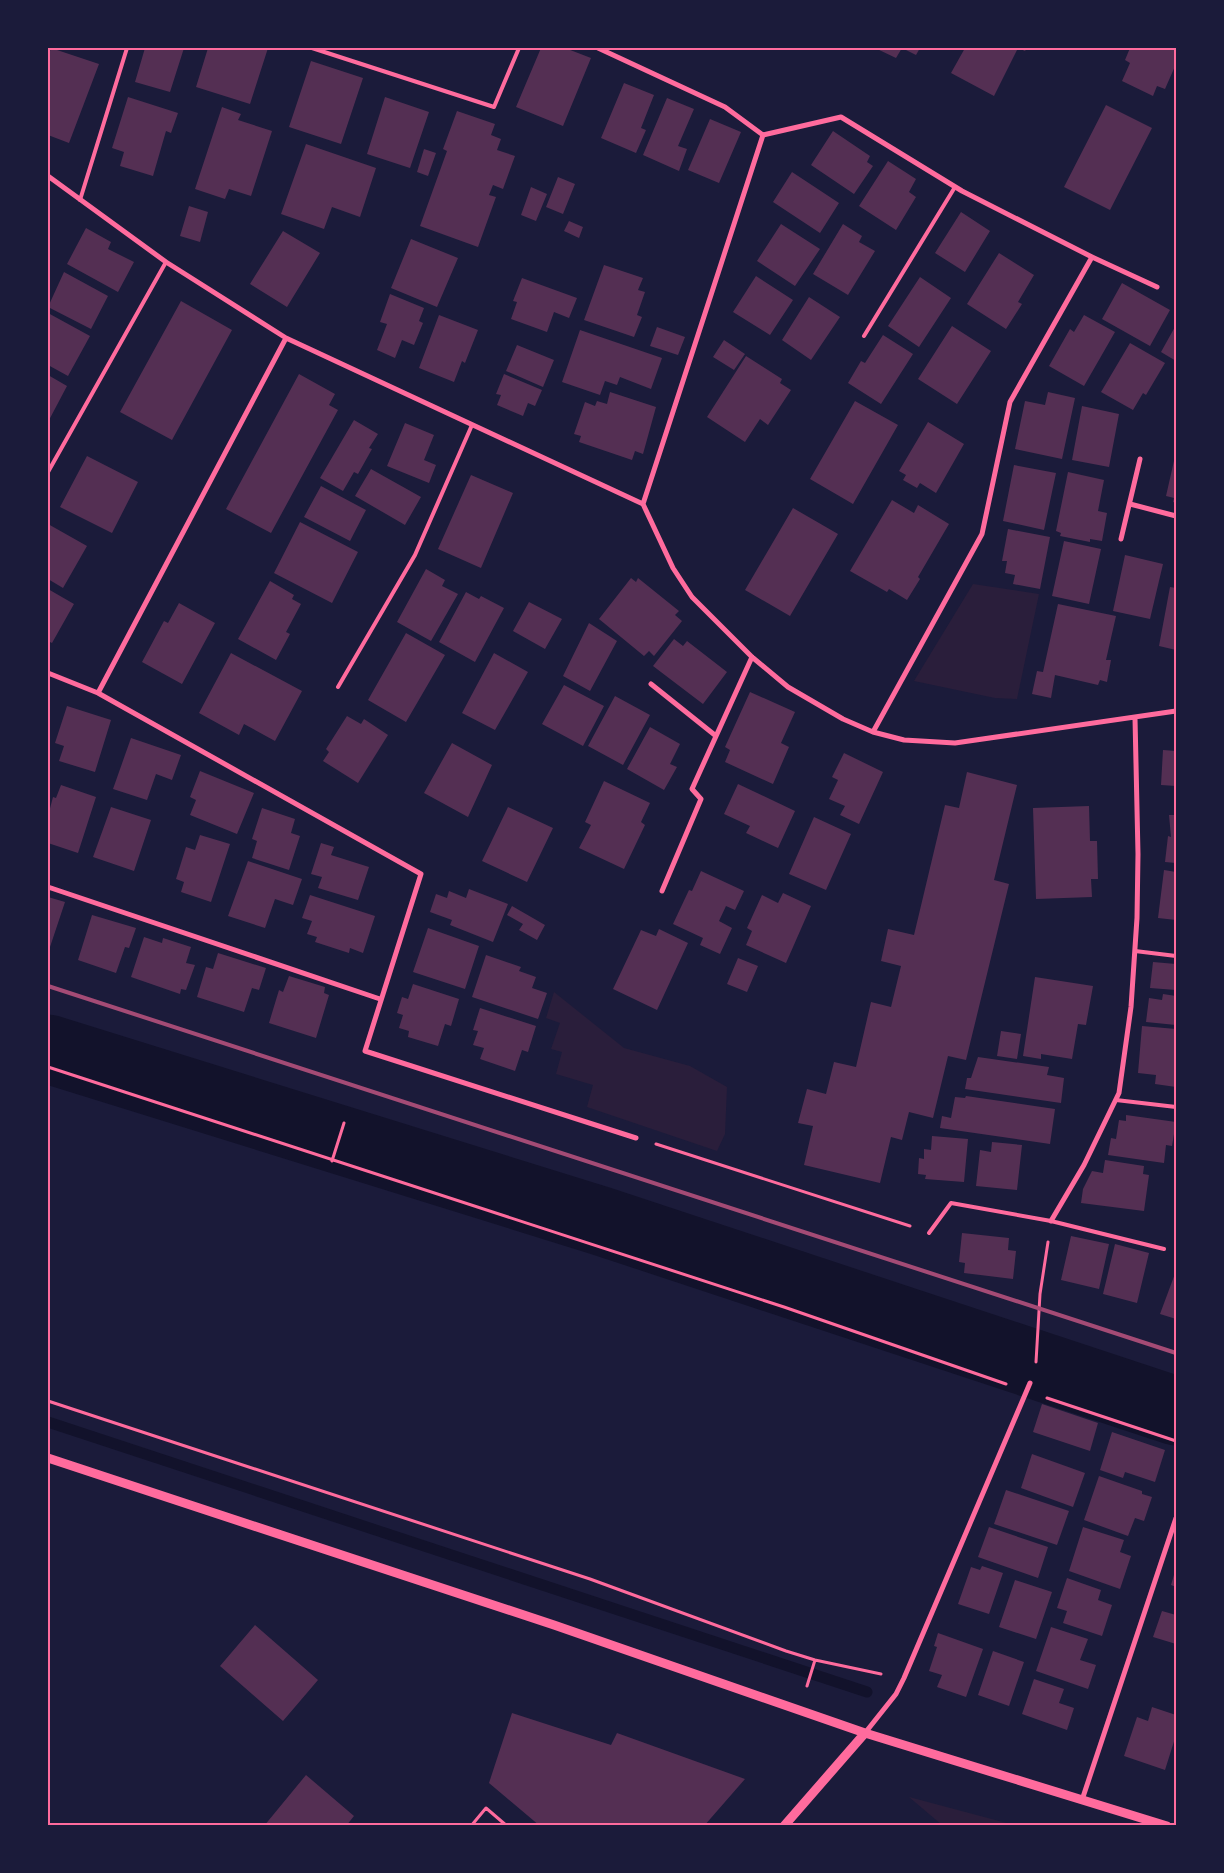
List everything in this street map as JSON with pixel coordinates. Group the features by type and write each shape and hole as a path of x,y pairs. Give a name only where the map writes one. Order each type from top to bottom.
{"street":[{"path":"598,48 725,107 763,135 841,117 955,187 1092,257 1157,287"},
{"path":"643,504 763,135"},
{"path":"48,176 166,262 286,338 643,504 673,568 692,597 752,657 788,687 843,719 873,732 904,740 955,743 1176,711"},
{"path":"873,732 982,534 1010,402 1092,257"},
{"path":"98,692 286,338"},
{"path":"1121,539 1140,459"},
{"path":"1130,504 1176,516"},
{"path":"662,890 700,799 692,789 752,657"},
{"path":"48,673 98,692 421,874 365,1051 636,1138"},
{"path":"650,684 716,736"},
{"path":"1051,1221 1084,1165 1120,1093 1135,951 1138,854 1134,718"},
{"path":"48,887 380,999"},
{"path":"784,1826 865,1733 896,1694 1030,1383"},
{"path":"48,1458 545,1622 865,1733 1167,1826"},
{"path":"1082,1800 1176,1518"}],"lane":[{"path":"80,200 127,48"},
{"path":"312,48 494,107 520,48"},
{"path":"864,336 955,187"},
{"path":"48,472 166,262"},
{"path":"338,687 415,555 472,425"},
{"path":"1135,951 1176,956"},
{"path":"1116,1100 1176,1107"},
{"path":"929,1233 951,1203 1051,1221 1164,1249"}],"path":[{"path":"48,1067 784,1307 1176,1441"},
{"path":"332,1161 344,1123"},
{"path":"636,1138 929,1233"},
{"path":"1038,1354 1040,1294 1051,1221"},
{"path":"48,1401 580,1576 815,1660 904,1678"},
{"path":"805,1692 815,1660"},
{"path":"471,1826 486,1808 507,1826"}],"shaded area":[{"path":"973,584 1039,594 1017,699 995,698 914,681"},
{"path":"554,992 624,1048 690,1066 727,1087 725,1134 717,1151 587,1107 593,1085 556,1074 562,1052 551,1049 560,1023 546,1018"},
{"path":"909,1797 1014,1825 942,1825"}],"building":[{"path":"51,48 99,64 69,143 48,135 48,57"},
{"path":"145,48 184,48 170,92 135,82"},
{"path":"208,48 268,48 250,104 196,87"},
{"path":"541,48 565,48 591,58 563,126 516,107"},
{"path":"875,48 902,48 896,58"},
{"path":"902,48 920,48 916,55"},
{"path":"965,48 1018,48 994,96 951,73"},
{"path":"1130,48 1176,48 1176,64 1165,89 1157,86 1153,96 1122,81 1130,63 1125,60"},
{"path":"311,61 363,78 341,144 289,127"},
{"path":"624,83 654,95 641,128 646,130 636,153 601,138"},
{"path":"128,97 178,113 171,133 166,131 153,176 120,166 124,152 112,148"},
{"path":"385,97 429,112 410,168 367,154"},
{"path":"667,98 694,109 678,146 687,149 679,171 643,155"},
{"path":"1106,105 1152,128 1110,210 1064,187"},
{"path":"222,107 241,114 238,120 272,131 251,196 229,189 225,199 195,189"},
{"path":"457,111 495,124 491,135 501,139 497,150 515,156 503,189 493,185 489,195 496,197 478,247 420,226 447,151 443,149"},
{"path":"710,119 741,132 719,183 688,170"},
{"path":"833,131 870,156 867,162 873,166 854,194 811,165"},
{"path":"306,144 376,168 360,217 332,207 324,229 281,214"},
{"path":"424,149 436,153 428,176 417,172"},
{"path":"888,161 916,179 909,192 916,197 896,230 859,206"},
{"path":"792,172 839,203 820,233 773,202"},
{"path":"558,177 575,184 563,214 546,207"},
{"path":"531,187 547,194 536,221 521,215"},
{"path":"189,206 208,212 200,242 180,236"},
{"path":"961,212 990,231 965,272 935,253"},
{"path":"569,221 583,227 579,238 564,231"},
{"path":"781,224 820,249 795,286 757,261"},
{"path":"843,224 862,236 859,242 875,251 848,295 813,274"},
{"path":"86,228 111,242 108,249 134,262 118,292 67,264"},
{"path":"283,231 320,253 287,307 250,284"},
{"path":"411,239 458,258 437,307 391,288"},
{"path":"999,253 1034,275 1018,302 1022,304 1006,329 967,304"},
{"path":"604,265 643,278 638,290 645,292 637,315 642,317 634,337 584,320"},
{"path":"64,272 108,296 91,329 48,307"},
{"path":"756,276 793,300 770,335 733,312"},
{"path":"920,277 951,298 919,347 888,326"},
{"path":"522,278 577,298 569,318 554,312 547,332 511,319 517,302 513,301"},
{"path":"1122,283 1170,310 1150,346 1102,319"},
{"path":"390,294 424,308 419,321 423,323 414,345 402,340 395,358 377,350 387,324 380,322"},
{"path":"809,297 840,317 811,360 782,340"},
{"path":"181,301 232,330 172,440 120,412"},
{"path":"48,313 90,336 68,376 48,365"},
{"path":"439,315 478,330 465,363 462,361 454,382 419,368"},
{"path":"1084,315 1115,332 1084,386 1049,366 1070,329 1074,332"},
{"path":"1176,325 1176,361 1161,352"},
{"path":"952,326 991,351 957,404 918,379"},
{"path":"657,327 685,337 678,355 650,346"},
{"path":"580,330 662,358 651,389 620,377 617,385 605,381 600,395 562,382"},
{"path":"883,335 913,354 881,404 848,383 861,361 865,363"},
{"path":"724,340 745,354 734,370 713,357"},
{"path":"1130,343 1165,363 1146,395 1143,393 1133,410 1101,392"},
{"path":"517,345 554,360 543,387 506,371"},
{"path":"746,356 782,379 780,383 791,390 768,425 760,419 745,442 707,417"},
{"path":"299,374 335,394 329,405 338,410 271,533 226,509"},
{"path":"504,374 542,390 535,406 528,403 523,416 497,405 501,395 496,394"},
{"path":"48,375 67,386 48,422"},
{"path":"610,392 656,407 643,454 635,451 632,460 579,442 581,436 574,434 585,402 595,406 597,401 607,404"},
{"path":"1048,392 1075,398 1062,459 1015,449 1025,401 1045,405"},
{"path":"855,401 898,425 853,504 810,479"},
{"path":"1082,406 1119,414 1109,467 1072,460"},
{"path":"354,420 378,434 369,448 372,449 358,474 354,472 343,491 320,478"},
{"path":"928,422 964,444 936,493 920,483 917,488 903,480 906,475 899,471"},
{"path":"405,423 434,435 424,460 436,465 429,483 387,466"},
{"path":"1176,452 1176,503 1173,502 1174,498 1166,496"},
{"path":"87,456 138,482 112,533 60,507"},
{"path":"1014,465 1056,473 1044,530 1003,521"},
{"path":"371,469 421,497 405,525 355,496"},
{"path":"1068,472 1104,480 1098,511 1107,513 1102,541 1090,539 1090,542 1060,536 1061,533 1056,531"},
{"path":"471,475 513,493 481,568 438,549"},
{"path":"321,486 366,510 350,541 304,517"},
{"path":"892,500 914,513 918,505 949,524 907,600 889,589 887,592 850,571"},
{"path":"793,508 838,534 790,616 745,590"},
{"path":"300,522 358,552 332,603 274,573"},
{"path":"48,524 87,546 63,588 48,579"},
{"path":"1008,529 1050,537 1040,589 1013,584 1015,575 1005,573 1007,561 1002,561"},
{"path":"1064,541 1101,549 1089,604 1052,596"},
{"path":"1125,555 1163,564 1150,619 1113,611"},
{"path":"426,569 445,580 442,586 458,594 431,641 397,622"},
{"path":"631,578 636,582 638,578 679,611 675,615 682,621 654,656 649,651 644,656 599,619"},
{"path":"270,581 294,595 292,599 301,604 286,632 290,634 276,660 238,639"},
{"path":"1170,587 1176,588 1176,650 1159,646"},
{"path":"48,589 74,604 52,643 48,641"},
{"path":"466,592 479,599 481,596 504,608 475,662 439,642"},
{"path":"529,602 562,619 545,649 513,631"},
{"path":"179,603 215,623 182,684 142,662 164,621 168,623"},
{"path":"1058,604 1116,616 1106,660 1111,660 1107,682 1100,680 1098,685 1055,675 1051,698 1032,694 1037,671 1043,672"},
{"path":"589,623 617,641 590,691 563,676"},
{"path":"406,633 445,655 406,722 368,700"},
{"path":"674,639 683,646 687,641 727,672 703,704 653,666"},
{"path":"231,653 302,691 275,741 244,724 239,735 199,713"},
{"path":"494,653 528,672 495,730 462,713"},
{"path":"564,685 604,706 583,746 542,724"},
{"path":"750,692 795,712 781,743 789,747 773,784 725,762 730,750 725,747"},
{"path":"615,696 650,715 623,765 588,746"},
{"path":"67,706 111,720 95,772 59,761 64,746 55,743"},
{"path":"347,716 361,724 364,719 388,735 358,783 323,761 329,752 326,749"},
{"path":"650,727 680,744 670,764 677,767 664,790 627,769"},
{"path":"131,738 181,755 172,780 156,774 147,800 113,789"},
{"path":"452,743 492,765 468,817 424,793"},
{"path":"1163,750 1176,751 1176,786 1161,785"},
{"path":"844,753 883,772 859,824 840,815 845,806 829,799 838,780 832,777"},
{"path":"200,771 254,793 237,834 190,815 196,800 190,797"},
{"path":"967,772 1017,785 994,880 1009,884 966,1060 948,1056 933,1118 909,1112 902,1140 891,1137 880,1183 804,1165 813,1126 798,1123 807,1089 826,1094 834,1062 856,1067 871,1002 891,1007 901,966 881,961 888,929 914,935 945,805 959,808"},
{"path":"604,781 650,803 641,822 645,825 624,869 579,848 591,825 585,822"},
{"path":"738,784 795,811 778,848 746,833 750,826 724,814"},
{"path":"61,785 96,797 78,853 48,843 48,816 53,797 56,798"},
{"path":"1089,806 1090,841 1097,841 1098,879 1091,879 1092,897 1036,899 1033,808"},
{"path":"1175,806 1176,863 1165,862 1168,836 1171,837 1169,815 1174,815"},
{"path":"111,807 151,820 134,871 93,857"},
{"path":"508,807 553,828 527,882 482,861"},
{"path":"262,808 295,819 291,833 300,836 289,870 252,858 257,841 252,839"},
{"path":"814,817 851,834 826,890 789,874"},
{"path":"200,835 230,844 211,902 181,892 184,882 176,879 186,847 195,850"},
{"path":"321,843 334,847 331,855 369,867 358,900 318,888 322,877 311,874"},
{"path":"248,861 302,879 293,905 275,899 265,928 228,916"},
{"path":"1164,870 1176,872 1176,920 1158,918"},
{"path":"701,871 744,891 735,910 726,906 719,921 732,928 720,954 700,945 703,938 673,924 689,890 692,891"},
{"path":"469,889 508,904 493,942 450,925 452,920 430,912 436,894 447,898 449,891 466,898"},
{"path":"783,893 811,906 786,963 746,945 752,931 747,928 762,895 778,903"},
{"path":"310,895 375,916 363,953 350,948 349,953 315,942 317,937 307,934 312,921 302,918"},
{"path":"48,897 65,902 48,953"},
{"path":"512,906 545,925 537,940 519,930 523,924 507,915"},
{"path":"92,915 136,928 129,948 125,947 116,973 78,960"},
{"path":"428,928 479,946 465,989 413,972"},
{"path":"659,929 688,943 657,1010 613,989 641,930 656,936"},
{"path":"144,937 162,943 163,938 191,947 186,963 195,965 186,990 181,989 180,994 131,977"},
{"path":"218,953 266,968 259,990 252,988 244,1012 197,997 206,967 213,969"},
{"path":"486,955 521,967 519,971 536,977 532,988 547,993 538,1019 472,997"},
{"path":"738,958 758,966 747,992 727,984"},
{"path":"1153,962 1176,964 1176,990 1150,988"},
{"path":"289,976 325,987 324,993 329,995 316,1038 269,1023 279,990 283,992"},
{"path":"1035,977 1093,986 1086,1025 1078,1024 1072,1059 1041,1054 1041,1059 1023,1056"},
{"path":"413,984 459,999 451,1026 445,1024 438,1046 408,1037 409,1031 399,1028 403,1015 397,1013 402,997 408,999"},
{"path":"1163,994 1176,996 1176,1025 1146,1022 1149,998 1162,1000"},
{"path":"480,1008 536,1026 528,1052 522,1050 515,1071 480,1059 484,1048 473,1045 478,1031 473,1030"},
{"path":"1142,1026 1176,1029 1176,1087 1155,1084 1156,1075 1138,1073"},
{"path":"1001,1031 1021,1034 1017,1059 997,1056"},
{"path":"978,1057 1049,1067 1047,1075 1064,1078 1061,1103 965,1089 967,1078 971,1078"},
{"path":"966,1096 1055,1109 1050,1144 940,1128 942,1116 951,1118 955,1097 965,1098"},
{"path":"1126,1115 1176,1122 1172,1146 1166,1145 1164,1163 1108,1155 1111,1138 1116,1139 1119,1120 1126,1121"},
{"path":"932,1136 968,1139 964,1182 925,1179 926,1175 918,1174 919,1158 924,1159 924,1149 931,1150"},
{"path":"992,1142 1022,1145 1017,1190 976,1186 980,1150 991,1152"},
{"path":"1105,1160 1144,1166 1143,1174 1149,1175 1144,1211 1081,1203 1083,1189 1092,1171 1103,1173"},
{"path":"962,1233 1009,1238 1008,1250 1016,1251 1013,1279 964,1273 965,1263 959,1262"},
{"path":"1071,1236 1109,1244 1099,1289 1061,1280"},
{"path":"1115,1244 1149,1253 1137,1303 1103,1294"},
{"path":"1176,1271 1176,1319 1160,1314"},
{"path":"1042,1404 1098,1423 1090,1451 1033,1432"},
{"path":"1112,1432 1165,1450 1155,1482 1125,1472 1123,1478 1100,1470"},
{"path":"1032,1454 1085,1473 1073,1507 1021,1488"},
{"path":"1099,1476 1142,1491 1142,1494 1152,1497 1144,1521 1135,1518 1128,1536 1084,1520"},
{"path":"1006,1490 1069,1511 1057,1545 994,1524"},
{"path":"989,1527 1048,1547 1038,1578 978,1557"},
{"path":"1083,1527 1124,1540 1120,1552 1131,1556 1120,1589 1069,1571"},
{"path":"982,1566 1003,1573 989,1614 958,1604 971,1567 980,1570"},
{"path":"1176,1568 1176,1587 1171,1585"},
{"path":"1067,1578 1101,1590 1098,1600 1112,1605 1102,1636 1063,1623 1067,1611 1057,1608"},
{"path":"1015,1580 1052,1592 1036,1639 999,1627"},
{"path":"1162,1611 1176,1615 1176,1644 1153,1637"},
{"path":"255,1625 318,1680 283,1721 220,1666"},
{"path":"1051,1627 1088,1639 1080,1660 1096,1665 1088,1689 1036,1671"},
{"path":"938,1633 983,1649 966,1697 937,1687 942,1675 929,1671 937,1647 934,1646"},
{"path":"993,1651 1024,1662 1009,1706 978,1695"},
{"path":"1034,1679 1064,1689 1059,1703 1074,1708 1067,1730 1022,1714"},
{"path":"1152,1707 1176,1715 1176,1735 1165,1770 1124,1756 1137,1717 1148,1721"},
{"path":"512,1713 611,1745 617,1733 745,1779 704,1826 540,1826 489,1783"},
{"path":"306,1775 354,1816 346,1826 264,1826"}],"waterway":[{"path":"48,1049 601,1221 1176,1411"},
{"path":"48,1422 867,1692"}],"railway":[{"path":"48,986 1176,1353"}]}
